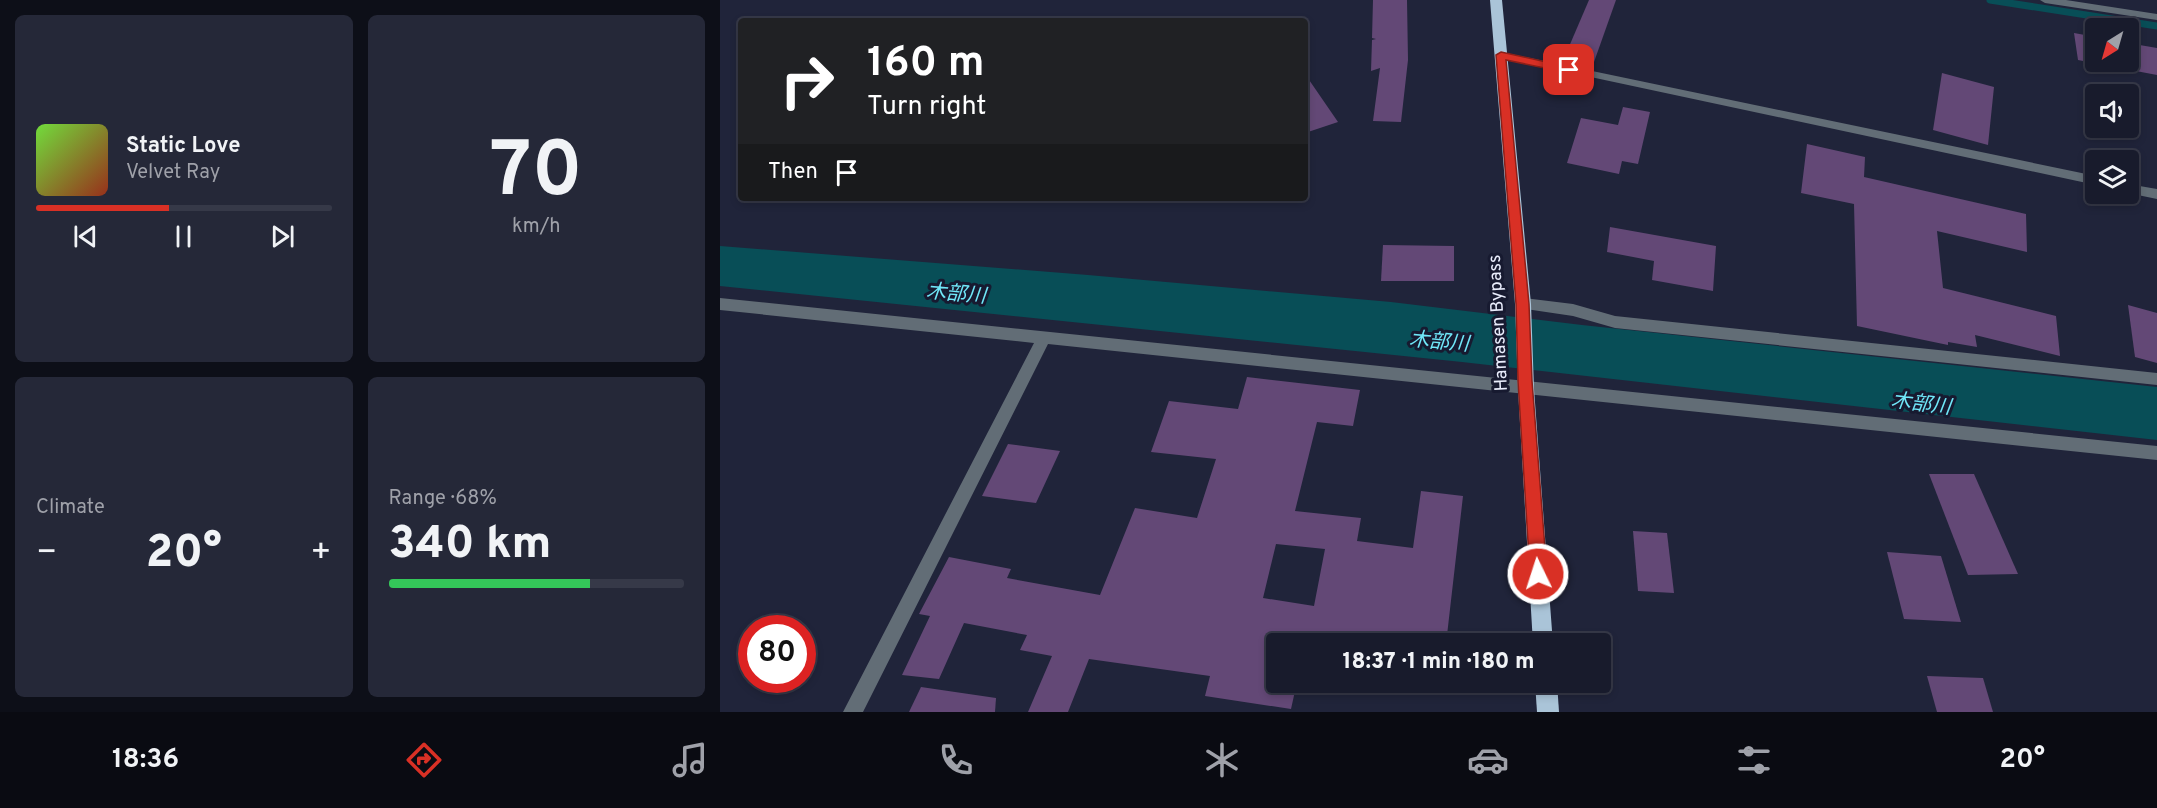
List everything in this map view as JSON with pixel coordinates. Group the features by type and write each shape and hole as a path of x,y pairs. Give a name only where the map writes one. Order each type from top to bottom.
{"highway":[{"name":"Hamasen Bypass","path":"1496,0 1523,308 1525,385 1542,633"},
{"path":"1547,693 1548,712"}],"street":[{"path":"2044,0 2157,17"},
{"path":"1501,55 2085,179"},
{"path":"2139,190 2157,194"},
{"path":"720,304 1043,339 1525,385 2157,453"},
{"path":"1523,308 1573,310 1615,322 2157,379"},
{"path":"853,712 1043,339"}],"water":[{"name":"木部川","path":"720,246 1391,302 2157,387 2157,440 1462,362 720,286"}],"building":[{"path":"1373,0 1407,0 1408,60 1401,122 1373,121 1380,68 1371,71 1372,40 1376,39 1372,38"},
{"path":"1589,0 1616,0 1594,62 1565,56"},
{"path":"2074,33 2085,35 2085,61 2078,60"},
{"path":"2139,45 2157,48 2157,75 2139,72"},
{"path":"1942,73 1994,87 1988,145 1933,130"},
{"path":"1308,78 1338,122 1308,132"},
{"path":"1623,107 1650,112 1638,164 1622,161 1619,174 1567,163 1581,118 1618,125"},
{"path":"1807,144 1865,157 1864,177 2026,214 2027,252 1937,231 1943,288 2056,316 2060,356 1975,335 1977,347 1948,342 1948,345 1857,326 1854,204 1801,193"},
{"path":"1610,227 1716,246 1713,291 1652,280 1654,261 1607,252"},
{"path":"1383,245 1454,246 1454,281 1381,281"},
{"path":"2128,305 2157,313 2157,363 2135,357"},
{"path":"1247,377 1360,390 1353,426 1317,422 1295,511 1361,518 1357,541 1413,548 1421,491 1463,496 1447,633 1266,633 1266,693 1295,693 1291,709 1205,696 1210,676 1089,659 1068,712 1028,712 1052,656 1020,650 1027,635 964,623 939,679 902,675 930,616 919,614 949,557 1011,569 1007,578 1100,595 1135,508 1197,518 1216,459 1151,452 1169,401 1238,409","holes":["1276,544 1325,549 1314,606 1263,598"]},
{"path":"1008,444 1060,451 1036,503 982,496"},
{"path":"1929,474 1974,474 2018,574 1968,575"},
{"path":"1633,531 1667,533 1674,593 1638,591"},
{"path":"1887,552 1941,556 1961,622 1904,619"},
{"path":"1927,676 1983,678 1993,712 1937,712"},
{"path":"921,687 996,698 995,712 909,712"}],"waterway":[{"path":"1990,0 2157,26"}],"route":[{"path":"1538,574 1525,381 1523,304 1501,55 1569,70"}]}
